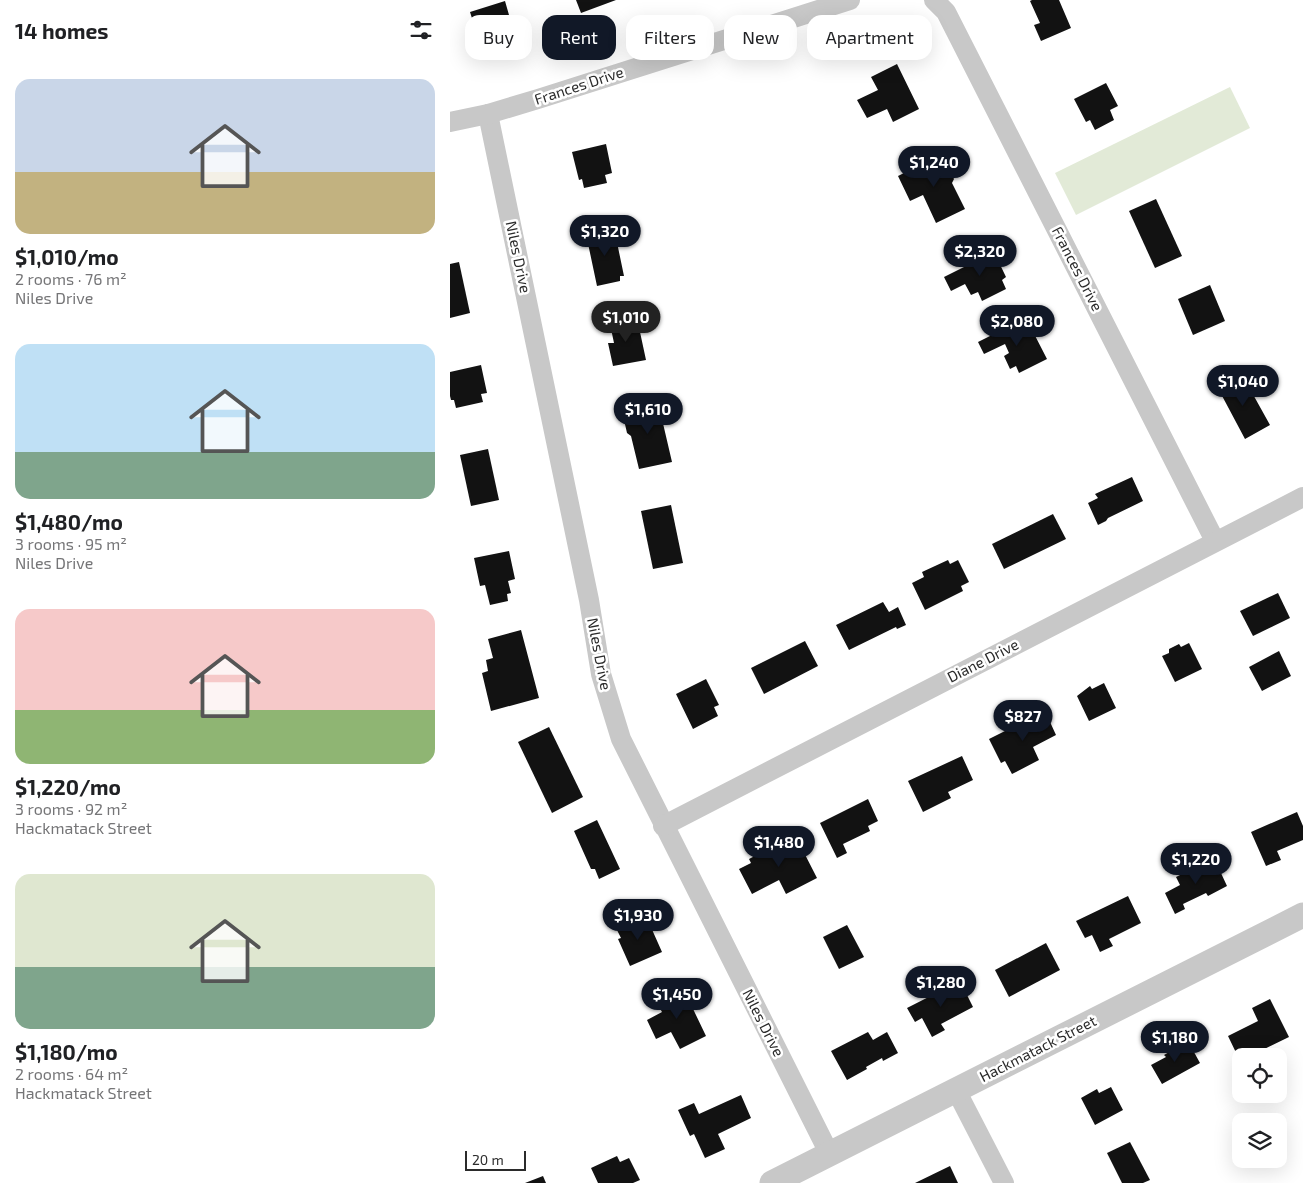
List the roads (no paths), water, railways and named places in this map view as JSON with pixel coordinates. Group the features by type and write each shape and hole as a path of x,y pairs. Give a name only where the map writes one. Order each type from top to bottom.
{"street":[{"name":"Frances Drive","path":"450,122 488,114 538,99 850,0"},
{"name":"Frances Drive","path":"934,0 946,12 1216,541"},
{"name":"Niles Drive","path":"488,114 589,600 601,674 621,739 830,1153"},
{"name":"Diane Drive","path":"664,826 1303,497"},
{"name":"Hackmatack Street","path":"772,1183 1303,915"},
{"path":"956,1090 1004,1183"}]}
